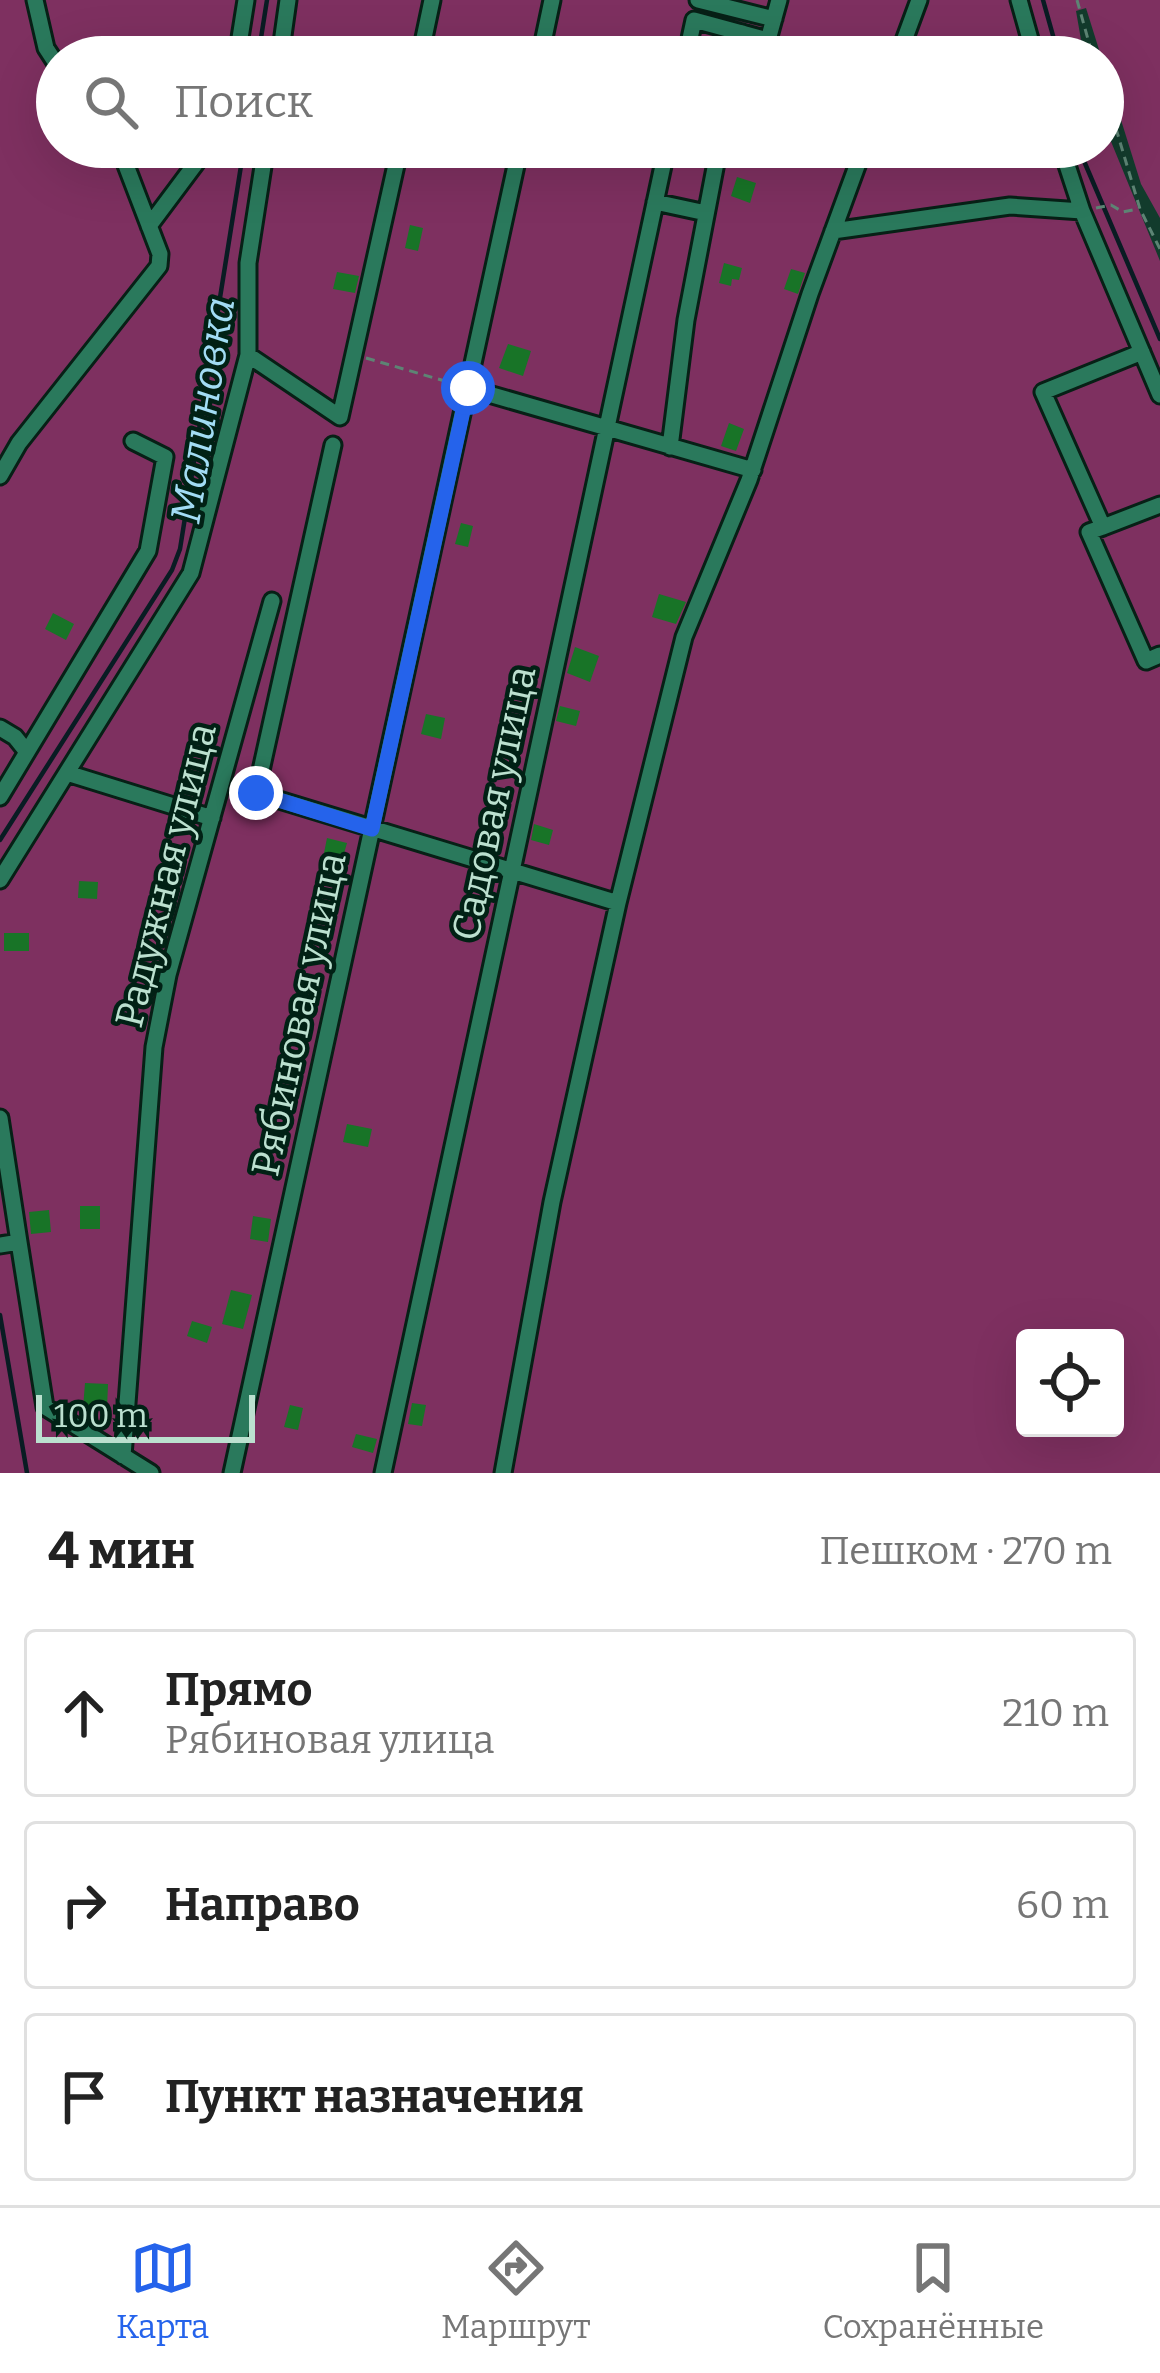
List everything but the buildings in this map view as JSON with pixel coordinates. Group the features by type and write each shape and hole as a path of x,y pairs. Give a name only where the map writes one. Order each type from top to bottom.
{"street":[{"path":"35,0 43,36"},
{"path":"240,36 245,0"},
{"path":"283,36 288,0"},
{"path":"424,36 432,0"},
{"path":"544,36 552,0"},
{"path":"698,0 773,19"},
{"path":"769,36 779,0"},
{"path":"906,36 919,0"},
{"path":"1019,0 1029,36"},
{"path":"691,36 694,20 753,36"},
{"path":"0,476 19,443 159,266 160,254 127,168"},
{"path":"149,226 192,168"},
{"path":"0,880 191,573 248,355 248,263 263,168"},
{"path":"248,355 340,417 395,168"},
{"name":"Рябиновая улица","path":"232,1473 515,168"},
{"name":"Садовая улица","path":"383,1473 662,168"},
{"path":"670,447 686,320 715,168"},
{"path":"503,1473 552,1202 618,903 684,637 753,470 856,168"},
{"path":"1069,168 1160,394"},
{"path":"655,202 706,213"},
{"path":"833,231 1010,206 1088,210"},
{"path":"1103,526 1043,392 1142,352"},
{"path":"468,388 753,470"},
{"path":"0,797 148,551 165,457 133,441"},
{"path":"334,446 256,793 618,903"},
{"path":"1160,505 1089,532 1146,661 1160,655"},
{"name":"Радужная улица","path":"123,1456 154,1047 168,975 272,601"},
{"path":"0,728 27,752"},
{"path":"67,773 212,818"},
{"path":"0,1118 45,1407 151,1473"},
{"path":"0,1245 19,1242"}],"path":[{"path":"1077,0 1088,36"},
{"path":"1124,157 1139,209 1160,249"},
{"path":"1088,210 1111,205 1123,212 1139,209"},
{"path":"353,355 468,388"}],"shaded area":[{"path":"0,0 1160,0 1160,218 1141,184 1124,130 1124,36 1095,36 1086,8 1076,11 1080,36 36,36 36,168 1122,168 1160,261 1160,1473 151,1473 36,1401 142,1473 0,1473"}],"waterway":[{"name":"Малиновка","path":"261,36 267,0"},
{"path":"1043,0 1053,36"},
{"name":"Малиновка","path":"0,840 172,570 180,549 241,168"},
{"path":"1087,168 1160,339"},
{"name":"Малиновка","path":"0,1315 27,1473"}],"route":[{"path":"256,793 372,829 468,388"}]}
